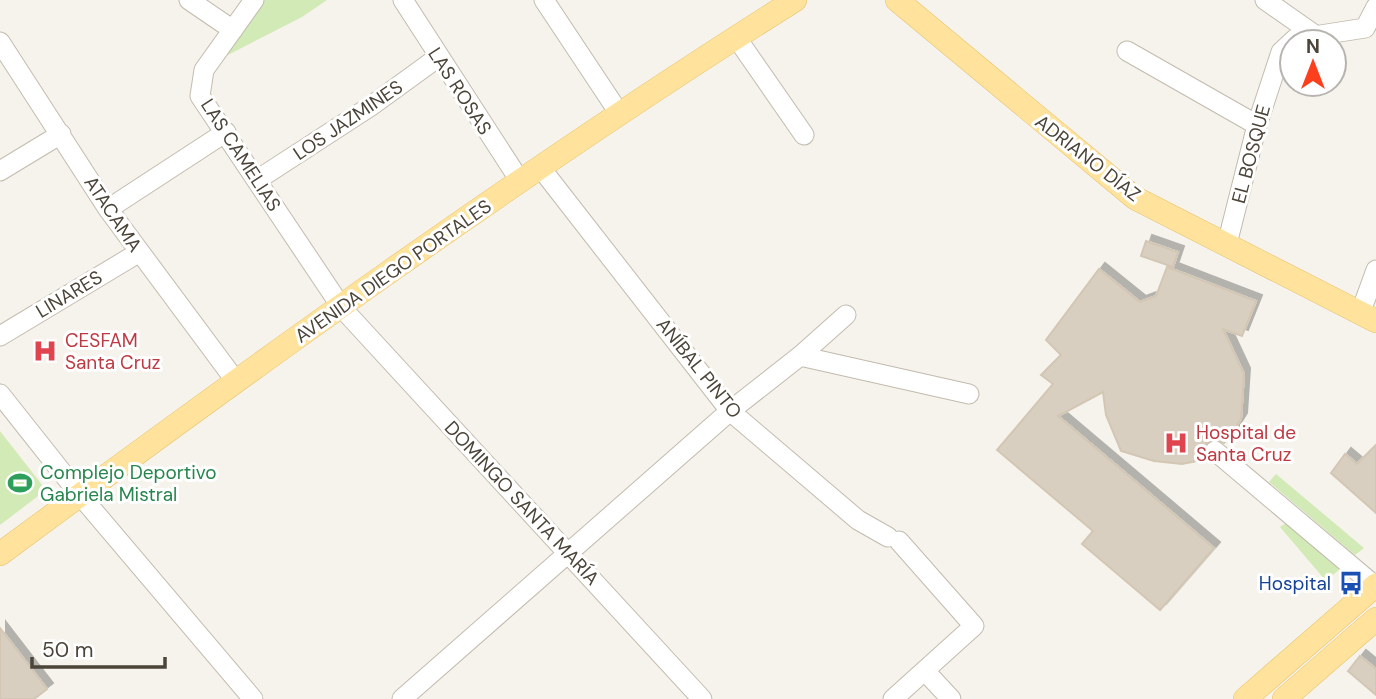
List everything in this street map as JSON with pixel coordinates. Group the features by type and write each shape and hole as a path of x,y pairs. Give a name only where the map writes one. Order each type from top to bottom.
{"main road":[{"name":"AVENIDA DIEGO PORTALES","path":"0,554 235,380 342,308 540,167 795,0"},
{"name":"ADRIANO DÍAZ","path":"897,0 1135,198 1227,244 1303,287 1368,318"},
{"path":"1245,699 1376,586"},
{"path":"1284,699 1376,619"}],"street":[{"path":"189,0 233,30"},
{"name":"LAS CAMELIAS","path":"254,0 204,70 200,96 342,308"},
{"name":"LAS ROSAS","path":"403,0 437,58 520,181"},
{"path":"544,0 619,113"},
{"path":"1265,0 1305,28"},
{"name":"EL BOSQUE","path":"1348,30 1365,28 1376,7"},
{"path":"736,37 804,135"},
{"name":"ATACAMA","path":"0,42 107,209 235,380"},
{"path":"1127,51 1256,125"},
{"name":"LOS JAZMINES","path":"257,180 372,106 437,58"},
{"name":"EL BOSQUE","path":"1227,244 1256,125 1278,61"},
{"path":"107,209 226,132"},
{"path":"0,171 61,134"},
{"name":"ANÍBAL PINTO","path":"540,167 730,411 858,520 893,539 974,625 925,671"},
{"name":"LINARES","path":"0,336 138,253"},
{"path":"1368,318 1376,270"},
{"name":"DOMINGO SANTA MARÍA","path":"342,308 702,699"},
{"path":"402,699 730,411 800,356 846,315"},
{"path":"800,356 969,394"},
{"path":"0,394 80,495 253,699"},
{"path":"1215,451 1376,586"},
{"path":"893,699 925,671 951,699"}],"green space":[{"path":"265,0 327,0 302,17 224,57"},
{"name":"Complejo Deportivo Gabriela Mistral","path":"0,431 46,490 0,525"},
{"path":"1276,474 1364,548 1355,555 1269,482"},
{"path":"1286,523 1340,569 1326,581 1280,527"}],"building":[{"path":"1146,241 1178,252 1173,267 1141,256"},
{"path":"1167,267 1256,301 1242,336 1223,329 1244,374 1241,419 1229,438 1224,443 1216,439 1206,443 1204,457 1197,461 1182,464 1154,461 1121,451 1106,415 1103,392 1058,416 1214,548 1160,610 1082,544 1093,531 997,450 1053,384 1041,375 1061,355 1046,340 1099,269 1140,302 1156,296"},
{"path":"1376,445 1376,513 1331,473 1345,454 1357,464"},
{"path":"0,628 47,689 34,699 0,699"},
{"path":"1360,656 1376,669 1376,695 1348,671"}],"place":[{"name":"CESFAM Santa Cruz","path":"45,351"},
{"name":"Hospital de Santa Cruz","path":"1176,443"},
{"name":"Complejo Deportivo Gabriela Mistral","path":"20,483"},
{"name":"Hospital","path":"1351,583"}]}
